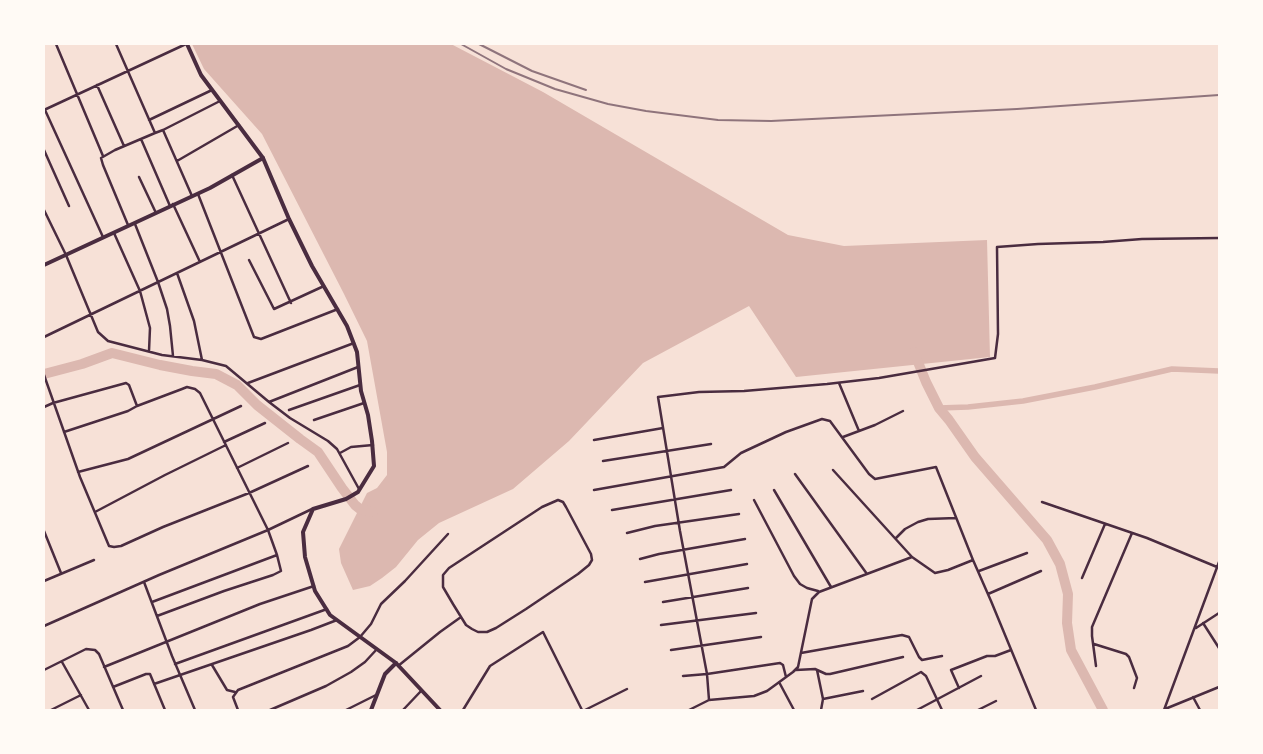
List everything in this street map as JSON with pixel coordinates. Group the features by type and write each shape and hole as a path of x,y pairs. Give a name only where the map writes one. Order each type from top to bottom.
{"main road":[{"path":"186,44 201,75 263,158 289,219 347,326 357,352 360,385 368,414 373,444 374,466 359,491 346,499 313,509 303,532 305,558 314,586 330,615 397,665 440,710"},
{"path":"44,265 192,196 263,158"},
{"path":"371,710 385,674 397,665"}],"street":[{"path":"56,44 103,156 101,158 103,165 128,225"},
{"path":"116,44 155,133"},
{"path":"103,237 44,110 186,44"},
{"path":"97,85 124,146"},
{"path":"149,120 212,90"},
{"path":"103,156 163,130 221,101"},
{"path":"177,161 239,125"},
{"path":"163,130 192,196"},
{"path":"141,139 200,263"},
{"path":"44,150 69,206"},
{"path":"232,175 258,235 291,302"},
{"path":"140,177 156,213"},
{"path":"197,193 252,333 257,339 338,309"},
{"path":"44,210 66,255 98,332 103,338 108,341 149,351 226,366 290,418 328,441 340,453 359,491"},
{"path":"44,337 289,219"},
{"path":"134,222 158,282 170,326 173,356"},
{"path":"114,232 140,291 150,328 149,351"},
{"path":"709,700 707,674 658,397 699,392 744,392 839,383 994,358 998,334 997,247 1142,239 1219,238"},
{"path":"249,260 272,308 277,309 324,286"},
{"path":"177,274 194,321 202,360"},
{"path":"248,383 354,343"},
{"path":"269,402 358,367"},
{"path":"44,375 78,472 106,541 109,546 114,548 249,493 308,466"},
{"path":"44,407 126,383 129,385 137,406"},
{"path":"839,383 859,431"},
{"path":"289,410 360,385"},
{"path":"64,432 128,411 188,387 200,393 268,530 278,555 281,571 278,574 224,591 157,616"},
{"path":"314,420 365,403"},
{"path":"78,472 128,459 241,406"},
{"path":"843,437 903,411"},
{"path":"594,490 727,466 736,456 749,449 786,432 822,419 830,421 869,474 875,479 936,467 1036,710"},
{"path":"95,512 265,423"},
{"path":"594,440 664,428"},
{"path":"237,468 288,443"},
{"path":"340,453 351,447 373,444"},
{"path":"603,461 711,444"},
{"path":"833,470 912,557 935,572 948,570 973,560"},
{"path":"795,474 867,574"},
{"path":"612,510 731,490"},
{"path":"774,490 831,587"},
{"path":"558,500 563,502 591,554 592,560 589,565 526,609 487,632 478,632 472,629 461,617 444,587 444,574 449,568 551,501 558,500"},
{"path":"754,500 794,576 800,584 819,592"},
{"path":"1042,502 1132,533 1217,567"},
{"path":"44,626 313,509"},
{"path":"627,533 656,526 739,514"},
{"path":"896,538 905,529 918,522 928,519 956,518"},
{"path":"1082,578 1105,524"},
{"path":"44,532 61,573"},
{"path":"1096,666 1091,632 1092,627 1132,533"},
{"path":"212,665 227,690 235,692 348,646 370,624 381,604 406,581 448,534"},
{"path":"640,559 745,539"},
{"path":"979,571 1027,553"},
{"path":"152,602 278,555"},
{"path":"689,710 709,700 754,696 767,691 798,666 812,599 819,592 912,557"},
{"path":"44,582 94,560"},
{"path":"1164,710 1219,562"},
{"path":"645,582 747,564"},
{"path":"988,594 1041,571"},
{"path":"144,582 175,664 195,710"},
{"path":"104,667 260,604 314,586"},
{"path":"663,602 748,588"},
{"path":"175,664 326,609"},
{"path":"661,625 756,613"},
{"path":"1196,628 1219,613"},
{"path":"397,665 461,617"},
{"path":"154,684 337,620"},
{"path":"1203,623 1219,648"},
{"path":"463,710 490,666 543,632 584,710 626,688"},
{"path":"801,654 902,634 909,636 922,660 942,656"},
{"path":"671,650 761,637"},
{"path":"1094,644 1129,657 1138,678 1134,688"},
{"path":"44,670 86,649 91,649 99,654 123,710"},
{"path":"270,710 352,672 377,650"},
{"path":"959,688 951,670 987,656 995,656 1011,650"},
{"path":"795,670 817,670 830,674 903,657"},
{"path":"62,662 89,710"},
{"path":"683,676 780,663 783,665 786,677"},
{"path":"817,670 823,699 821,710"},
{"path":"872,700 921,672 926,676 942,710"},
{"path":"113,687 150,674 165,710"},
{"path":"917,710 981,676"},
{"path":"779,682 794,710"},
{"path":"1164,710 1219,687"},
{"path":"402,710 421,690"},
{"path":"823,699 862,691"},
{"path":"235,692 234,700 238,710"},
{"path":"346,710 378,694"},
{"path":"51,710 81,695"},
{"path":"1193,698 1200,710"},
{"path":"978,710 996,701"}],"shaded area":[{"path":"192,44 451,44 543,92 788,235 844,246 987,240 990,357 796,377 749,306 643,363 569,441 513,489 439,523 418,540 396,567 382,578 370,586 353,590 341,563 339,549 367,493 377,488 387,475 387,452 367,341 262,134 204,69"}],"waterway":[{"path":"914,352 939,408 975,457 1047,540 1060,564 1068,594 1067,623 1071,650 1103,710"},
{"path":"44,374 82,364 112,353 160,365 216,374 237,385 257,405 318,452 355,505 360,509 373,512"},
{"path":"939,408 1023,401 1172,369 1219,371"}],"railway":[{"path":"461,44 506,69 555,89 608,104 718,120 771,121 1017,109 1219,95"},
{"path":"479,44 532,71 586,90"}]}
